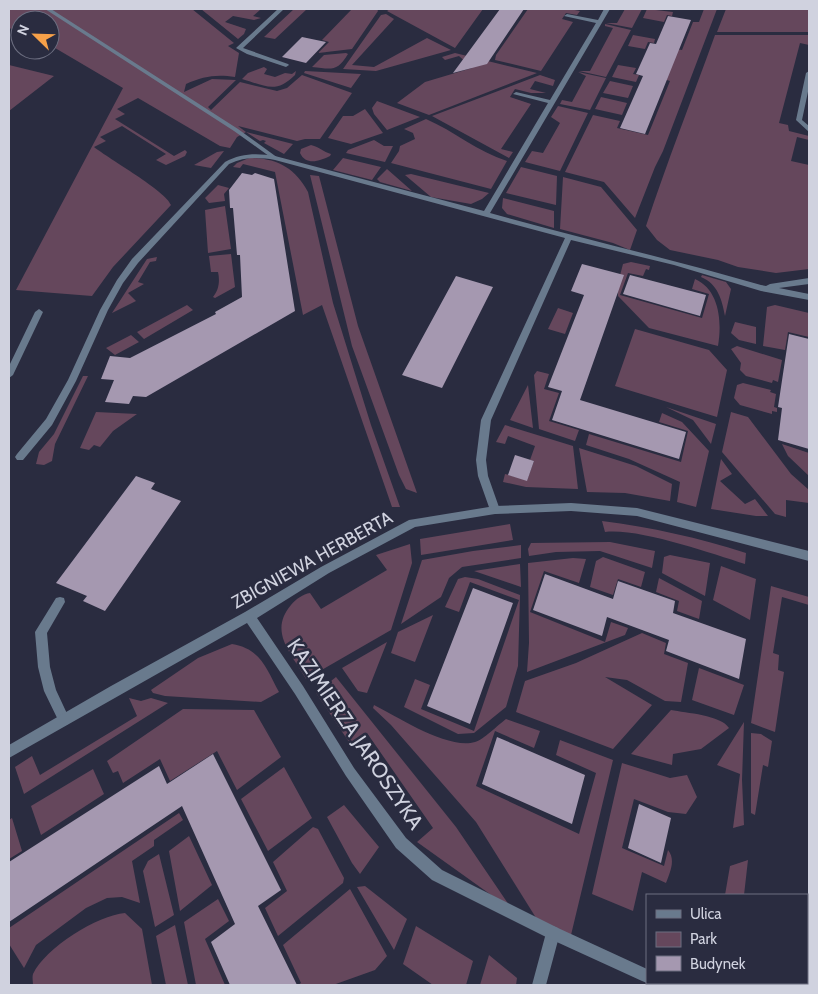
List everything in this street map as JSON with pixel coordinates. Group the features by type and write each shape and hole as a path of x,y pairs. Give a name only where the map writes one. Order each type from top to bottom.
{"street":[{"path":"48,9 236,130 274,158"},
{"path":"281,9 239,48 263,59 286,66"},
{"path":"486,214 550,102 607,9"},
{"path":"567,16 599,22"},
{"path":"809,73 798,120 809,130"},
{"path":"516,94 550,102"},
{"path":"20,458 50,422 72,381 104,310 135,261 222,167 237,158 248,156 274,158 761,288 809,297"},
{"path":"495,510 483,476 481,460 486,420 568,237"},
{"path":"761,288 809,281"},
{"path":"9,375 39,312"},
{"name":"ZBIGNIEWA HERBERTA","path":"9,752 249,616 325,570 413,523 495,510 572,507 637,512 809,556"},
{"path":"60,602 42,632 44,667 50,691 64,720"},
{"name":"KAZIMIERZA JAROSZYKA","path":"249,616 299,690 350,772 401,843 437,875 553,933 646,976"},
{"path":"539,985 553,933"}],"green space":[{"path":"9,9 192,9 234,43 228,46 239,53 235,77 210,76 186,84 184,92 212,79 236,80 208,107 211,110 240,82 277,91 287,88 302,75 352,93 320,139 297,141 238,126 246,132 237,137 230,148 220,146 138,98 117,109 125,114 115,119 174,156 185,150 187,152 185,156 166,165 156,160 166,154 122,126 100,137 106,141 94,147 159,192 171,205 113,267 92,296 16,290 123,88 60,51 60,10 10,10 9,28"},
{"path":"201,9 261,9 253,16 261,18 254,20 233,16 225,22 246,29 244,34 238,39"},
{"path":"294,9 307,9 275,39 264,37"},
{"path":"352,9 377,9 378,11 352,49 318,53 329,42 322,40"},
{"path":"390,9 483,9 455,48 387,11"},
{"path":"528,9 569,9 580,11 577,15 566,13 562,19 573,22 541,71 495,60 496,55"},
{"path":"625,9 642,9 632,28 606,23 617,23"},
{"path":"647,9 673,12 672,16 667,15 664,22 643,18"},
{"path":"704,9 717,9 663,151 635,218 604,182 565,172 593,115 620,121 617,128 648,135 670,81 664,79 676,49 682,50 693,22 699,22"},
{"path":"726,9 809,9 809,32 717,32"},
{"path":"386,14 394,19 352,65 374,67 427,38 451,50 376,71 343,69 381,15"},
{"path":"605,24 631,30 606,77 579,71 590,71 613,28 605,26"},
{"path":"633,35 655,39 654,43 648,42 645,49 628,46"},
{"path":"715,35 809,35 809,45 800,43 779,123 788,125 789,131 809,136 809,140 797,137 791,161 809,165 809,269 776,273 738,267 718,260 670,250 657,240 646,226"},
{"path":"455,53 537,73 429,115 397,103 425,82 472,68 459,56 445,60 442,57"},
{"path":"348,54 337,67 329,69 312,67 324,55"},
{"path":"9,65 54,76 9,111"},
{"path":"618,65 636,68 633,74 639,75 636,82 612,77"},
{"path":"264,67 267,69 264,74 275,77 285,73 292,74 296,71 295,75 282,85 270,87 242,79 248,73"},
{"path":"305,71 361,74 351,88 304,73"},
{"path":"578,72 606,78 590,110 560,104 562,100 572,102 586,76"},
{"path":"540,75 555,80 553,86 535,81 530,89 546,93 531,93 515,89 510,97 531,104 501,149 513,152 509,158 432,116"},
{"path":"610,81 633,86 628,98 603,93"},
{"path":"601,97 627,103 622,115 595,109"},
{"path":"377,101 420,117 387,130 374,114 372,108"},
{"path":"558,106 588,113 560,171 525,162 532,151 543,153 560,123 551,117"},
{"path":"365,109 383,133 351,144 328,138 343,116 353,116"},
{"path":"426,119 486,152 507,161 491,189 391,163 400,146 415,139 413,133 404,129"},
{"path":"246,132 293,144 284,154 264,143 266,141 260,141"},
{"path":"374,140 384,146 393,146 385,162 346,153 348,150"},
{"path":"311,145 331,154 330,156 318,161 306,160 300,153 301,149"},
{"path":"224,151 211,168 194,165 217,152"},
{"path":"249,158 277,162 284,166 297,177 308,192 333,303 371,425 400,507 392,507 322,305 303,315 275,172 243,164 240,168 233,167 237,163"},
{"path":"343,158 381,167 372,180 333,170"},
{"path":"521,167 557,176 556,205 506,193"},
{"path":"387,169 412,191 380,182 377,179"},
{"path":"411,174 489,193 471,204 431,197 405,175"},
{"path":"310,175 319,176 358,326 417,493 406,489 399,475 352,346"},
{"path":"563,177 601,187 637,230 630,250 613,243 560,229"},
{"path":"218,185 229,188 224,194 225,201 209,203 205,198"},
{"path":"503,198 554,211 554,228 507,214 502,208"},
{"path":"225,206 231,249 208,253 205,210"},
{"path":"231,254 235,287 215,298 213,297 218,288 219,275 218,272 211,272 209,256"},
{"path":"157,257 156,261 150,262 138,282 144,284 128,293 136,301 112,313 147,259"},
{"path":"631,262 650,266 649,270 646,269 643,276 628,273 620,295 702,318 709,294 692,289 695,279 703,284 710,291 717,308 720,327 718,346 649,328 618,296 618,283 623,264"},
{"path":"702,275 726,282 731,289 725,316 718,293 712,284 701,277"},
{"path":"187,305 193,310 144,339 137,332"},
{"path":"775,305 809,313 809,337 788,332 785,350 763,346 767,307"},
{"path":"558,308 573,313 565,334 548,329"},
{"path":"735,322 756,327 756,344 739,340 731,333"},
{"path":"635,329 709,350 727,370 717,417 615,386"},
{"path":"131,335 139,342 115,355 106,348"},
{"path":"737,346 782,360 778,382 773,380 772,383 746,376 740,370 741,363 731,349"},
{"path":"537,371 549,374 544,389 559,393 549,421 579,430 575,441 539,429 534,375"},
{"path":"83,376 88,376 55,444 52,461 44,465 36,464 39,452 54,434"},
{"path":"743,383 771,390 770,392 776,394 774,407 777,408 777,412 772,411 772,414 740,405 734,398 737,385"},
{"path":"528,385 533,428 510,420"},
{"path":"666,407 716,424 711,444 693,420"},
{"path":"96,412 137,414 113,431 100,447 94,445 89,450 80,448"},
{"path":"731,412 748,417 791,474 809,490 809,503 786,500 786,517 775,514 722,452"},
{"path":"662,413 682,422 709,451 696,507 677,502 680,482 629,459 586,445 589,434 681,462 688,431 659,422"},
{"path":"505,425 573,446 578,489 526,487 503,482 505,474 527,480 534,461 530,460 535,446 508,436 505,444 496,442"},
{"path":"782,444 809,453 809,476 788,456"},
{"path":"579,448 636,466 672,484 670,501 625,493 587,492"},
{"path":"721,459 732,474 720,481 745,504 755,499 768,516 711,509"},
{"path":"602,521 693,538 746,553 745,564 655,537 605,532"},
{"path":"510,524 513,540 421,555 420,539"},
{"path":"610,542 655,551 652,568 600,551 556,552 529,556 528,549 531,543"},
{"path":"410,544 412,563 391,630 306,679 289,652 282,634 284,615 291,605 300,597 310,593 321,609 387,570 376,555"},
{"path":"521,545 521,558 462,567 449,578 441,597 401,624 422,560"},
{"path":"670,555 710,563 705,596 662,573 664,557"},
{"path":"603,557 645,572 641,587 618,579 613,595 590,587 596,561"},
{"path":"573,558 586,559 579,583 544,571 530,612 605,642 611,622 628,628 625,635 527,672 529,643 528,563"},
{"path":"520,564 521,587 474,571"},
{"path":"721,566 756,579 750,620 713,600"},
{"path":"465,577 478,579 520,595 518,666 506,707 474,733 458,734 404,707 415,679 430,685 421,709 474,731 519,600 470,582 459,612 445,607 458,579"},
{"path":"659,578 702,601 699,619 677,611 679,601 656,592"},
{"path":"771,586 809,597 809,605 782,597 773,653 779,655 778,670 784,672 775,732 751,723"},
{"path":"433,615 415,662 391,653 398,632"},
{"path":"642,633 666,643 664,654 688,663 681,702 665,701 627,680 605,677 652,705 613,749 516,712 525,681 576,663"},
{"path":"387,642 367,693 358,691 342,668"},
{"path":"232,644 250,650 262,661 279,692 261,702 165,696 153,693 151,690 198,658"},
{"path":"699,668 744,685 734,715 692,700"},
{"path":"336,677 456,827 509,905 494,897 417,842 433,828 367,733 351,745 316,693"},
{"path":"129,698 141,701 151,698 168,703 24,794 15,767 32,756 40,775 137,716"},
{"path":"374,705 423,731 451,741 464,743 478,741 506,719 540,731 534,748 495,731 476,786 579,834 596,773 556,755 560,740 613,760 571,935 538,921 476,822 391,725 373,708"},
{"path":"183,709 254,710 281,757 237,790 217,751 170,781 160,759 123,783 118,771 113,773 107,761"},
{"path":"671,710 711,717 719,720 729,728 701,749 673,754 672,765 631,754"},
{"path":"744,722 742,780 744,825 733,828 740,774 717,765"},
{"path":"751,733 761,734 772,741 768,767 763,765 755,815 751,813"},
{"path":"622,763 670,778 687,775 697,797 686,814 668,812 634,799 622,848 664,866 668,850 672,862 666,883 642,872 633,911 592,894"},
{"path":"284,767 312,818 268,851 241,799"},
{"path":"93,769 104,794 41,835 31,806"},
{"path":"344,805 379,847 360,874 327,817"},
{"path":"179,813 183,820 154,840 154,846 132,861 140,903 122,897 107,898 86,908 36,945 24,968 9,944 9,928"},
{"path":"12,818 22,851 9,859 9,820"},
{"path":"313,827 318,829 344,878 343,883 278,936 265,908 287,891 273,862"},
{"path":"189,836 212,885 180,911 169,851"},
{"path":"159,854 174,915 155,927 143,871 148,861"},
{"path":"748,860 744,894 725,894 730,866"},
{"path":"365,886 407,919 394,950 357,887"},
{"path":"350,889 387,956 375,970 333,985 298,985 301,983 283,945"},
{"path":"218,899 229,921 205,939 225,985 196,985 184,922"},
{"path":"125,913 142,929 152,985 33,985 33,974 39,964 60,944 87,926 114,915"},
{"path":"175,925 188,985 166,985 156,936"},
{"path":"416,926 473,961 466,985 433,985 403,964"},
{"path":"489,955 517,978 516,985 480,985"}],"building":[{"path":"500,9 524,9 487,64 453,73"},
{"path":"668,16 691,20 645,134 620,128 643,76 636,74 650,43 656,44"},
{"path":"302,37 326,42 306,63 282,57"},
{"path":"242,173 252,175 255,173 274,179 295,311 146,397 133,396 129,404 105,402 114,380 101,379 110,356 130,358 216,314 215,312 242,297 240,255 237,255 233,208 230,208 229,190"},
{"path":"582,264 624,275 580,400 686,432 679,459 552,420 562,391 548,387 584,295 571,291"},
{"path":"630,275 706,295 700,316 623,294"},
{"path":"456,276 493,287 442,388 402,375"},
{"path":"789,334 809,339 809,449 778,440 782,408 778,407"},
{"path":"515,455 534,461 527,481 508,475"},
{"path":"136,476 155,483 151,489 181,501 105,611 83,601 87,596 56,583"},
{"path":"545,574 613,599 618,581 675,601 673,613 746,639 739,679 666,651 669,640 607,617 602,636 533,610"},
{"path":"473,588 513,603 470,724 427,706"},
{"path":"497,737 585,775 572,824 482,784"},
{"path":"213,754 281,890 258,906 297,985 230,985 211,942 235,924 182,806 9,922 9,862 159,766 167,784"},
{"path":"639,804 671,818 661,863 628,848"}]}
